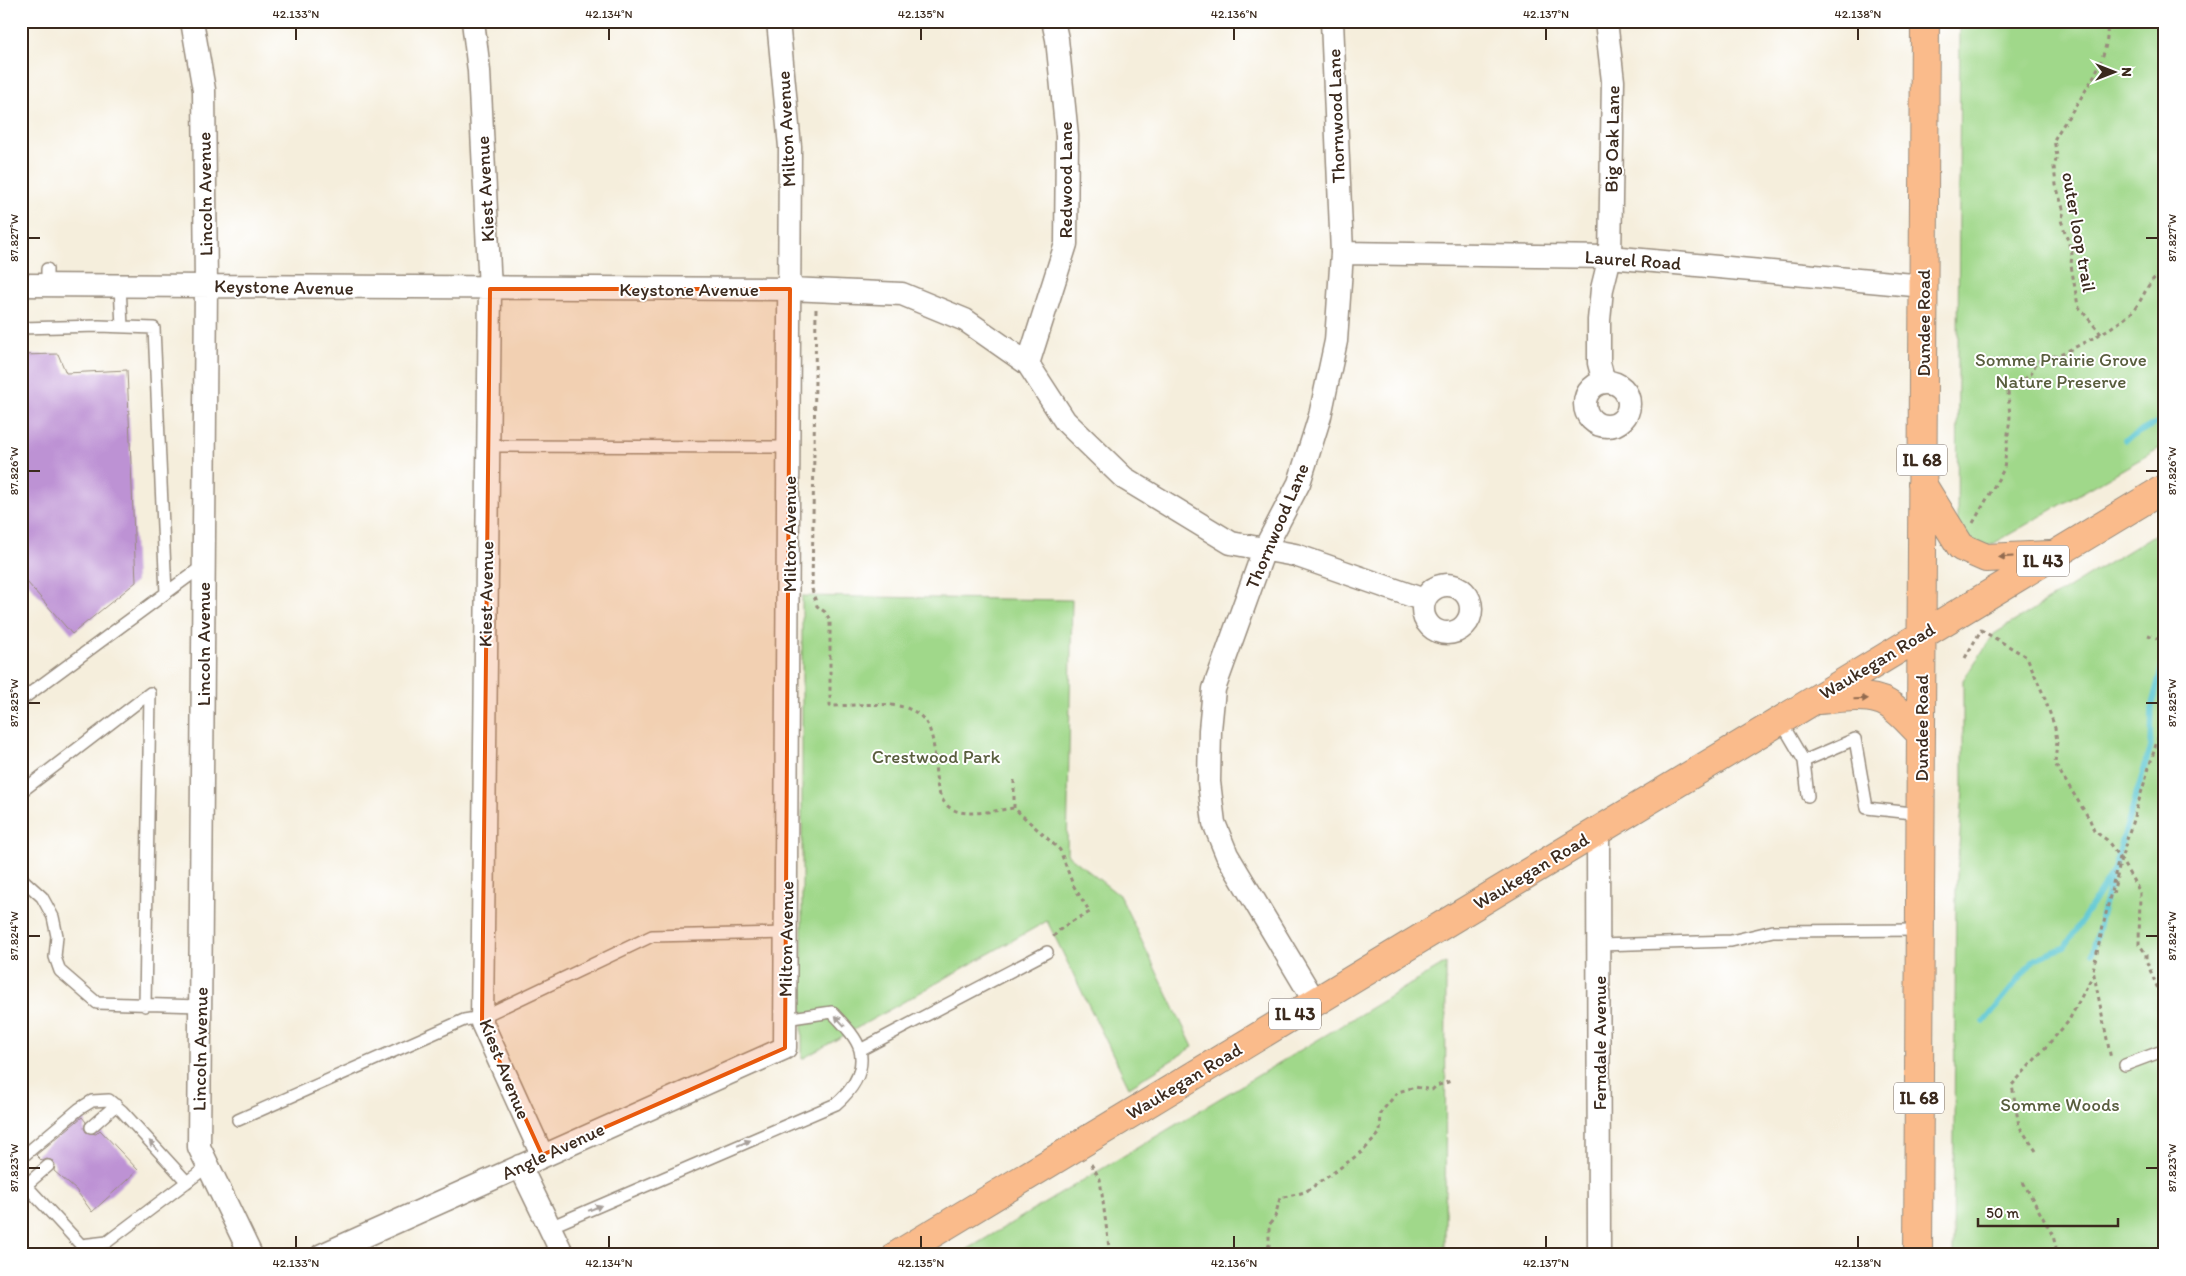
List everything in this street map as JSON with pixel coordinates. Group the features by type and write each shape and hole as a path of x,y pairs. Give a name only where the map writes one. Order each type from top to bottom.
{"main road":[{"name":"Dundee Road","path":"1918,1255 1925,21"},
{"path":"1922,484 1961,547 1986,558 2054,555"},
{"name":"Waukegan Road","path":"897,1255 2165,488"},
{"path":"1812,701 1866,698 1880,700 1891,706 1921,734"}],"street":[{"name":"Lincoln Avenue","path":"192,21 204,90 206,286 199,1147 251,1255"},
{"name":"Kiest Avenue","path":"472,21 480,71 490,289 482,1023 542,1154"},
{"name":"Milton Avenue","path":"778,21 790,147 785,1048"},
{"name":"Redwood Lane","path":"1028,364 1066,244 1067,136 1057,39 1053,21"},
{"name":"Thornwood Lane","path":"1315,1002 1227,855 1214,822 1209,782 1210,730 1214,689 1264,550 1299,483 1320,416 1336,341 1342,253 1332,21"},
{"name":"Big Oak Lane","path":"1604,382 1599,363 1599,320 1602,289 1610,257 1613,81 1606,21"},
{"name":"Laurel Road","path":"1342,253 1610,257 1924,286"},
{"name":"Keystone Avenue","path":"21,285 47,277 120,285 490,289 790,289 902,294 965,320 1028,364 1065,421 1124,478 1231,543 1295,555 1424,600"},
{"name":"Ferndale Avenue","path":"1598,830 1599,1255"},
{"name":"Angle Avenue","path":"322,1255 520,1166 542,1154 785,1048"},
{"path":"520,1166 564,1255"}],"lane":[{"path":"120,285 122,327"},
{"path":"21,328 154,328 166,593"},
{"path":"488,446 789,447"},
{"path":"21,700 204,565"},
{"path":"21,792 150,693 145,1006"},
{"path":"1780,720 1804,761 1808,796"},
{"path":"1804,761 1855,739 1867,808 1921,814"},
{"path":"21,878 42,897 53,917 56,936 55,957 60,971 96,1003 145,1006 200,1006"},
{"path":"1599,945 1730,941 1773,931 1920,930"},
{"path":"238,1120 464,1020 482,1017 652,936 786,933"},
{"path":"860,1050 1047,952"},
{"path":"550,1227 836,1104 849,1092 859,1073 860,1050 850,1033 832,1012 785,1019"},
{"path":"2119,1066 2165,1050"},
{"path":"21,1158 92,1101 109,1100 116,1105 187,1182"},
{"path":"91,1127 116,1105"},
{"path":"48,1166 23,1183 81,1245 107,1242 208,1166"}],"path":[{"name":"outer loop trail","path":"2101,334 2078,306 2071,265 2072,253 2061,220 2064,212 2056,186 2054,167 2057,156 2054,140 2100,65 2109,33 2106,21"},
{"path":"1971,526 2004,469 2010,417 2008,392 2031,374 2037,362 2051,359 2101,334 2132,311 2154,276 2165,270"},
{"path":"816,290 812,589 817,606 825,612 830,620 830,706 884,705 910,709 929,724 934,747 936,782 944,803 954,811 964,812 1014,808 1060,850 1073,885 1090,912 1053,935 1047,952"},
{"path":"1965,658 1981,630 2027,658 2044,696 2055,728 2057,741 2055,764 2090,820 2094,831 2107,840 2140,892 2139,944 2146,954 2146,960 2165,1006"},
{"path":"2148,635 2165,641"},
{"path":"2119,1066 2092,970 2120,858 2165,715"},
{"path":"1014,780 1014,808"},
{"path":"2036,1151 2020,1126 2012,1085 2068,1022 2094,973"},
{"path":"1264,1255 1268,1245 1268,1225 1275,1217 1280,1198 1305,1192 1363,1151 1380,1133 1381,1112 1398,1092 1415,1087 1432,1090 1451,1081"},
{"path":"1080,1144 1100,1179 1110,1255"},
{"path":"2023,1182 2052,1236 2058,1255"}],"highlighted area":[{"path":"490,289 790,289 785,1048 542,1155 482,1023"}],"green space":[{"name":"Somme Prairie Grove Nature Preserve","path":"1960,21 2165,21 2165,445 1984,549 1957,530"},
{"name":"Somme Woods","path":"2165,528 2165,1255 1953,1255 1956,890 1963,790 1963,680 1994,634"},
{"name":"Crestwood Park","path":"802,596 1072,600 1067,854 1120,896 1193,1047 1129,1087 1047,921 802,1059"},
{"path":"1446,963 1445,1255 958,1255"}],"building":[{"path":"58,354 66,373 127,370 136,582 72,634 21,575 21,355"},
{"path":"82,1117 86,1122 84,1128 86,1132 96,1134 100,1130 138,1170 92,1212 76,1190 54,1171 55,1165 53,1161 47,1159 42,1161 36,1155"}],"waterway":[{"path":"2125,440 2165,418"},
{"path":"1984,1022 2035,959 2065,947 2113,871 2151,746 2152,704 2165,655"},
{"path":"2092,953 2111,878"}]}
